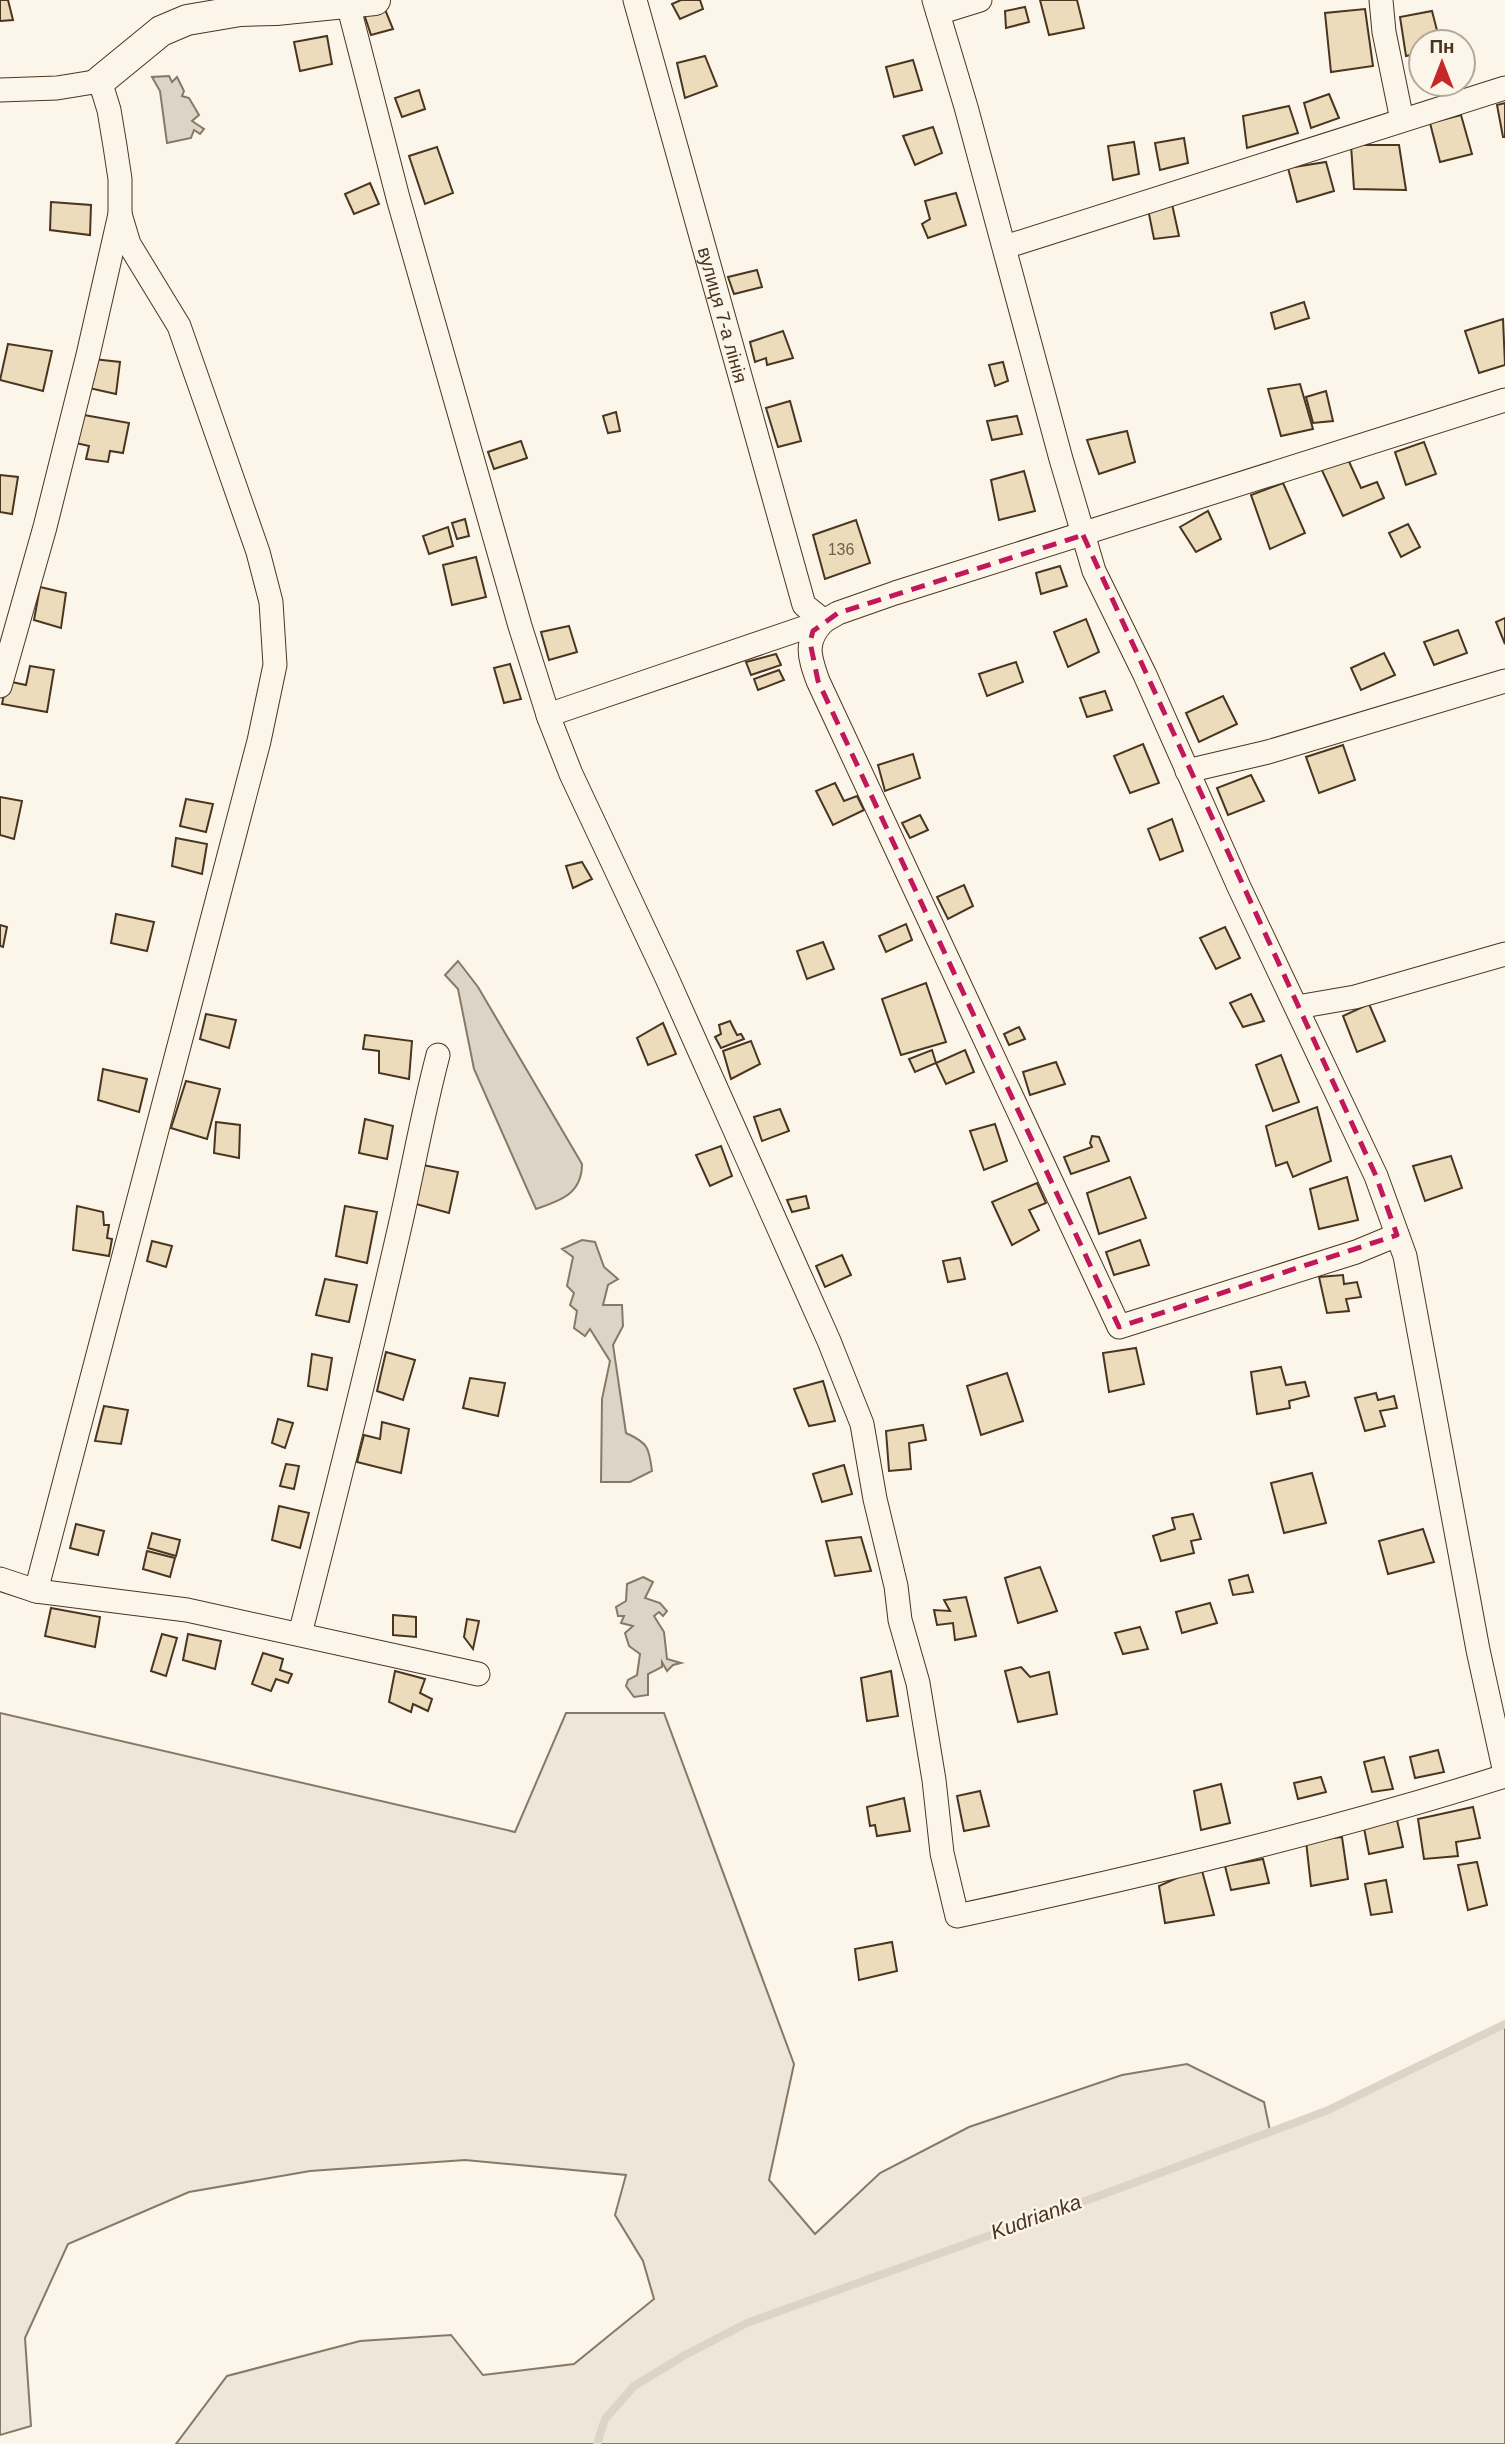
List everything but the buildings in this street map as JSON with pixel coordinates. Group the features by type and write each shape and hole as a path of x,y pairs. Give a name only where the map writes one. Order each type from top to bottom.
{"street":[{"name":"вулиця 7-а лінія","path":"635,0 804,605 824,621"},
{"path":"0,90 57,88 100,81 160,31 209,8 361,2 398,198 548,715 571,774 666,976 829,1341 862,1424 871,1479 896,1586 900,1620 918,1683 934,1780 942,1853 957,1916 1142,1876 1258,1847 1395,1811 1505,1774 1478,1650 1405,1256 1376,1176 1239,887 1145,675 1094,571 1083,535 1005,247 936,7 980,0"},
{"path":"1381,0 1384,32 1402,120"},
{"path":"0,686 45,527 120,214 120,179 100,81"},
{"path":"1005,247 1505,88"},
{"path":"36,1591 259,741 275,665 271,602 258,552 179,326 128,244 120,214"},
{"path":"548,715 824,621 838,613 895,593 1505,400"},
{"path":"824,621 813,631 810,642 811,662 818,681 1119,1327 1356,1252 1397,1235"},
{"path":"1187,771 1268,752 1505,681"},
{"path":"1297,1007 1354,997 1505,954"},
{"path":"300,1634 339,1483 438,1055"},
{"path":"0,1579 36,1591 187,1609 478,1674"}],"highlighted area":[{"path":"1083,535 1376,1176 1397,1235 1119,1327 818,681 810,642 813,631 838,613"}],"shaded area":[{"path":"169,76 172,82 177,77 184,91 182,96 189,98 199,115 192,121 204,129 200,134 194,130 191,138 167,143 160,91 152,77"},
{"path":"458,961 478,987 582,1164 574,1189 553,1203 536,1209 474,1069 458,989 445,975"},
{"path":"582,1240 595,1242 604,1267 618,1279 608,1285 603,1305 622,1305 623,1326 613,1345 626,1433 646,1447 652,1471 630,1482 601,1482 602,1399 610,1361 590,1329 585,1336 574,1328 577,1311 570,1305 574,1293 567,1286 573,1257 562,1249"},
{"path":"643,1577 653,1582 645,1598 660,1603 667,1611 663,1616 659,1612 654,1616 664,1632 667,1659 681,1663 673,1665 667,1671 662,1662 662,1667 648,1674 648,1695 634,1697 626,1686 628,1680 637,1675 640,1654 629,1646 625,1633 633,1626 621,1623 624,1616 618,1616 616,1607 626,1601 627,1584"},
{"path":"0,1713 515,1832 566,1713 664,1713 794,2064 769,2180 815,2234 880,2173 969,2127 1122,2075 1187,2064 1264,2102 1270,2131 1326,2111 1505,2024 1505,2444 176,2444 227,2376 360,2341 451,2335 483,2375 574,2364 654,2299 643,2261 615,2215 626,2175 465,2160 310,2171 189,2192 68,2244 25,2338 31,2426 0,2435"}],"waterway":[{"name":"Kudrianka","path":"597,2444 605,2419 634,2386 685,2355 747,2323 1326,2111 1505,2024"}]}
